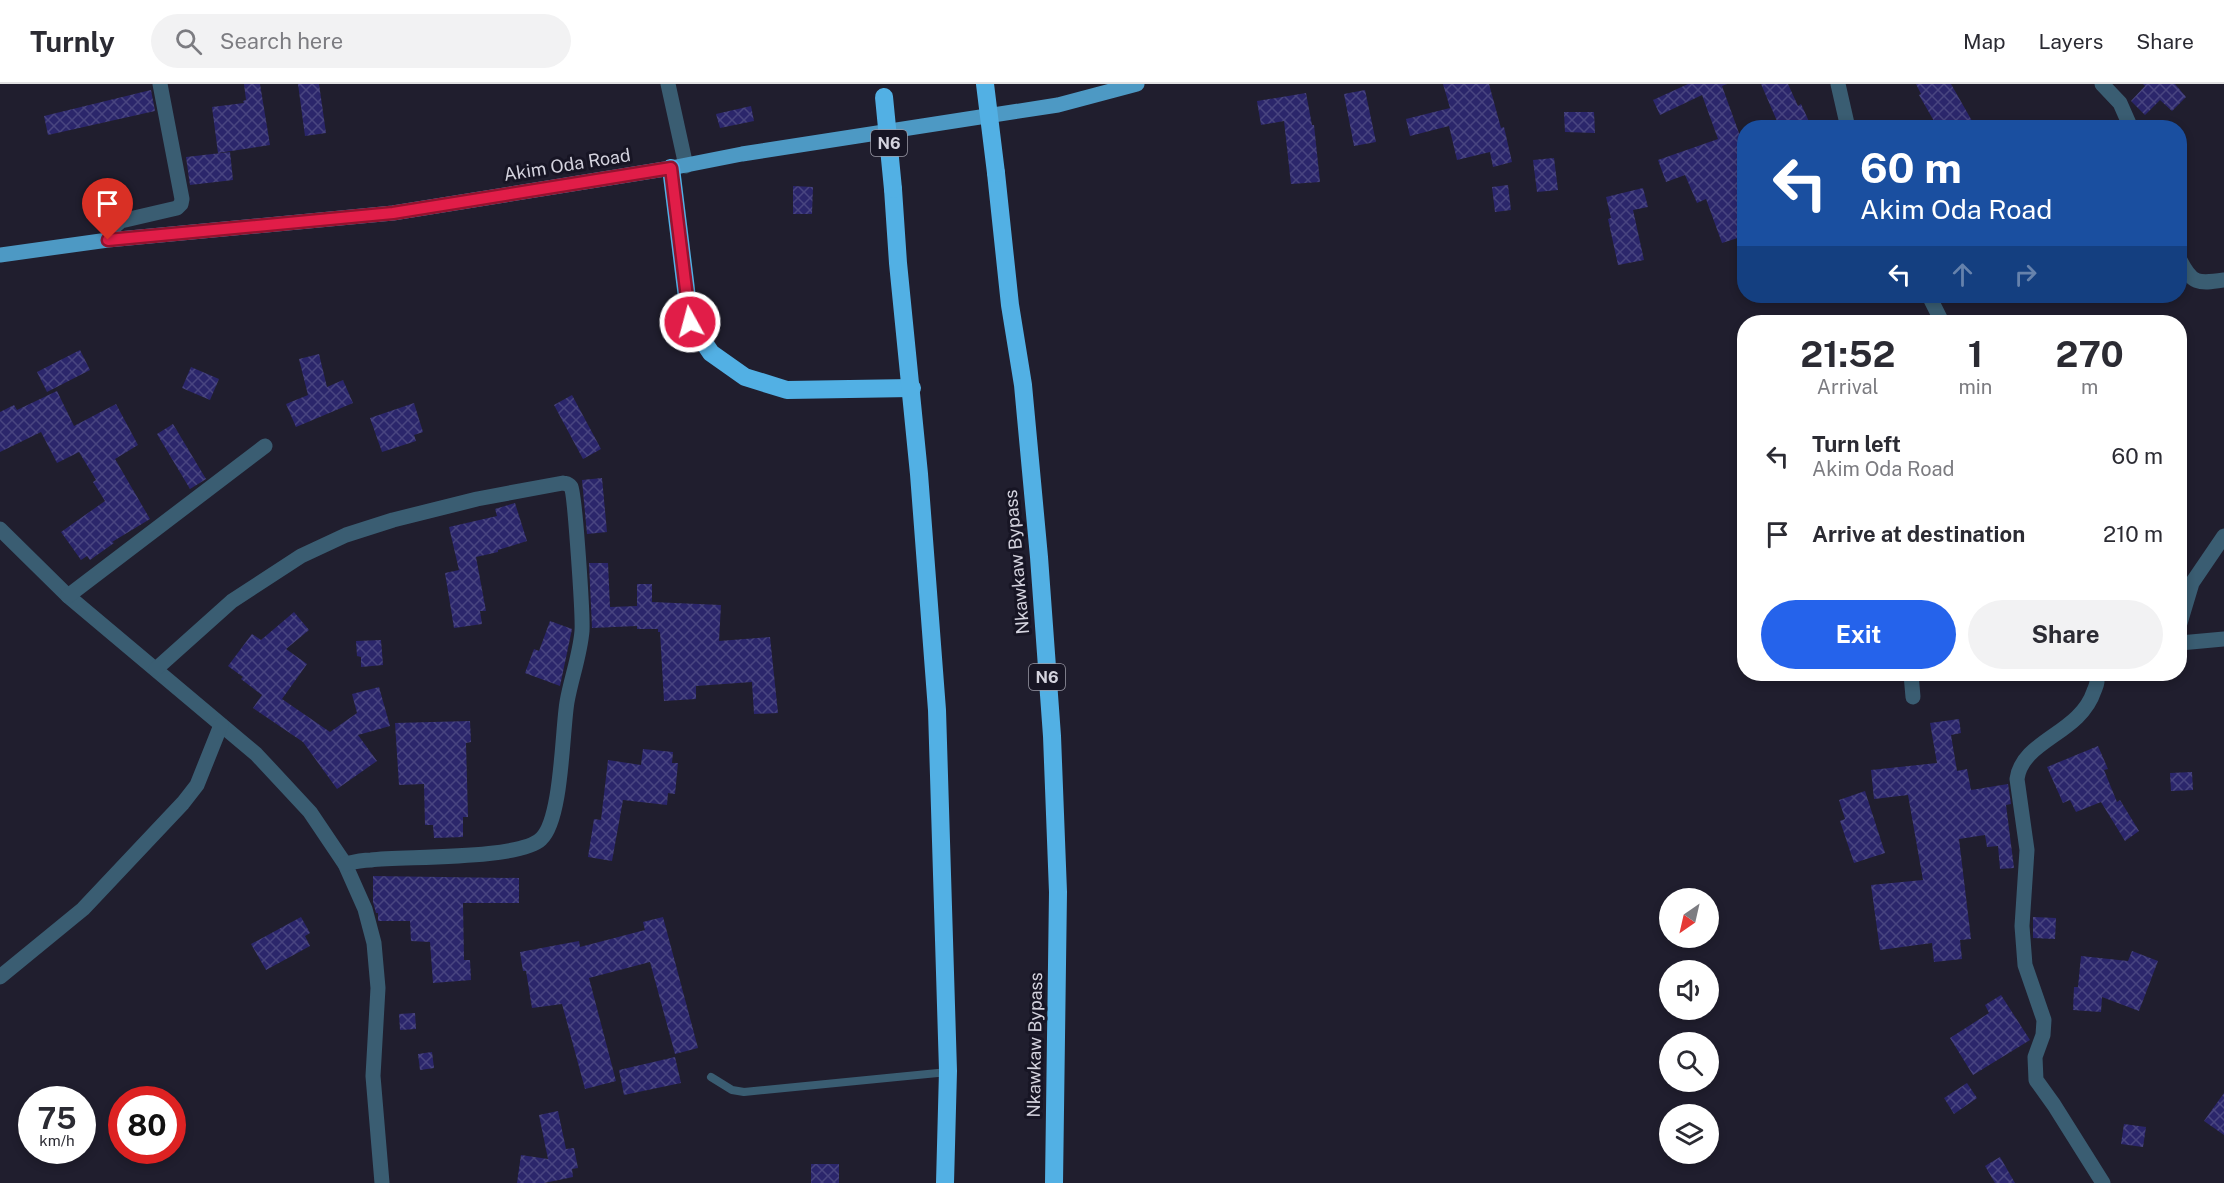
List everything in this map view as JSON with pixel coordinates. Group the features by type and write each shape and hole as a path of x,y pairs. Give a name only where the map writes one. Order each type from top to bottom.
{"highway":[{"name":"Nkawkaw Bypass","path":"986,84 1010,306 1023,385 1039,556 1052,736 1058,892 1054,1183"},
{"name":"N6","path":"883,90 898,263 912,388 937,710 948,1071 945,1183"},
{"path":"679,167 690,322 711,353 745,377 787,390 912,388"}],"main road":[{"name":"Akim Oda Road","path":"0,255 108,240 393,213 679,167 742,154 1059,105 1136,84"}],"street":[{"path":"108,240 115,226 121,221 177,208 181,204 182,199 160,84"},
{"path":"668,84 679,167"},
{"path":"1838,84 1846,120"},
{"path":"2102,84 2120,103 2127,120"},
{"path":"2187,270 2194,281 2204,283 2224,280"},
{"path":"68,596 266,446"},
{"path":"156,669 232,601 301,556 346,535 393,520 477,499 563,483 571,487 575,514 582,631 567,703 559,788 548,827 542,839 532,845 504,852 372,860 345,864"},
{"path":"0,529 68,596 256,753 310,812 345,864 365,909 374,943 378,988 373,1076 382,1183"},
{"path":"2187,600 2192,583 2224,536"},
{"path":"2187,642 2224,639"},
{"path":"1912,681 1913,697"},
{"path":"2099,681 2090,704 2078,718 2025,757 2018,768 2017,779 2027,850 2022,926 2025,965 2044,1020 2043,1035 2035,1057 2036,1080 2103,1183"},
{"path":"0,977 82,909 183,803 197,785 221,725"}],"lane":[{"path":"711,1077 732,1090 744,1092 904,1078 948,1071"}],"building":[{"path":"244,84 260,84 270,145 218,153 212,107 244,103 243,101 246,100"},
{"path":"298,84 319,84 326,133 305,136"},
{"path":"1443,84 1489,84 1501,128 1504,127 1512,162 1493,167 1490,152 1457,160 1449,126 1410,136 1406,119 1450,108"},
{"path":"1688,84 1727,84 1722,86 1737,128 1737,238 1722,243 1706,199 1697,203 1685,175 1666,182 1658,160 1718,139 1702,95 1660,115 1653,100"},
{"path":"1761,84 1788,84 1798,106 1801,104 1808,120 1777,120"},
{"path":"1916,84 1951,84 1971,120 1933,120 1919,95 1921,94"},
{"path":"2143,84 2175,84 2186,97 2172,111 2160,100 2145,115 2131,101 2145,86"},
{"path":"151,90 155,111 48,135 44,116"},
{"path":"1365,90 1376,142 1354,146 1344,94"},
{"path":"1306,93 1312,125 1314,125 1320,182 1291,184 1284,121 1261,125 1257,101"},
{"path":"751,106 754,121 720,128 716,114"},
{"path":"1564,112 1594,112 1595,133 1565,132"},
{"path":"230,152 233,180 190,185 186,157"},
{"path":"1554,158 1558,190 1537,192 1533,160"},
{"path":"1508,185 1511,210 1495,212 1492,187"},
{"path":"793,186 813,187 812,214 793,214"},
{"path":"1643,188 1648,207 1633,210 1644,260 1618,265 1608,219 1611,218 1606,197"},
{"path":"80,350 90,370 47,392 37,372"},
{"path":"319,354 327,387 343,380 353,403 296,427 286,404 308,395 299,359"},
{"path":"191,367 219,379 210,400 182,388"},
{"path":"57,391 74,426 116,404 138,445 115,459 150,519 112,542 114,543 90,560 87,556 81,560 61,532 105,501 93,482 96,480 79,452 57,463 41,432 0,452 0,412 14,405 17,410"},
{"path":"572,395 601,449 583,459 554,405"},
{"path":"414,403 423,432 414,435 416,441 382,452 370,418"},
{"path":"173,424 206,479 190,489 157,434"},
{"path":"602,478 607,532 587,534 582,480"},
{"path":"515,503 527,541 498,550 498,552 476,557 486,611 480,611 482,624 454,628 445,573 459,570 449,527 497,516 495,509"},
{"path":"589,563 608,563 610,607 637,606 637,584 652,584 652,602 721,605 719,641 770,637 778,713 754,714 752,682 696,686 696,699 664,701 660,632 658,629 637,629 637,626 592,628"},
{"path":"294,612 309,630 286,649 307,664 282,699 330,732 357,713 352,694 379,687 390,726 358,735 377,761 337,789 303,742 253,708 262,695 228,666 252,634 261,640"},
{"path":"550,621 572,629 560,686 525,673 534,649 539,651"},
{"path":"381,640 383,665 361,667 361,657 357,656 356,641"},
{"path":"1959,719 1961,733 1951,735 1957,771 1967,769 1971,790 2008,784 2011,804 2006,805 2014,868 2000,869 1998,846 1987,847 1985,835 1959,839 1971,939 1960,940 1962,959 1934,962 1932,943 1880,950 1871,885 1923,880 1908,795 1874,799 1871,770 1937,763 1930,723"},
{"path":"470,721 471,742 466,743 468,817 463,817 463,837 434,838 433,825 425,825 424,784 399,785 395,723"},
{"path":"2098,746 2108,769 2104,770 2117,802 2120,800 2139,831 2125,841 2101,802 2076,812 2070,800 2063,803 2047,767"},
{"path":"643,749 673,752 672,763 678,763 675,794 668,793 667,805 623,800 612,861 588,857 594,819 601,820 608,760 641,765"},
{"path":"2192,772 2193,790 2171,791 2170,773"},
{"path":"1865,791 1885,853 1854,863 1840,821 1845,819 1839,800"},
{"path":"373,876 519,878 519,903 463,903 464,960 470,960 471,980 433,983 430,942 411,941 410,921 378,921 378,913 376,913 373,902"},
{"path":"301,917 310,933 305,936 310,946 266,970 251,944"},
{"path":"663,917 698,1048 675,1054 650,962 589,978 616,1081 585,1089 562,1004 532,1008 526,971 523,971 520,952 579,941 580,947 645,930 643,922"},
{"path":"2033,917 2056,918 2055,939 2033,938"},
{"path":"2132,951 2158,961 2139,1011 2102,997 2101,1012 2073,1010 2074,987 2078,987 2081,956 2128,961"},
{"path":"2001,995 2030,1040 1973,1075 1950,1038 1989,1013 1985,1005"},
{"path":"415,1013 416,1029 400,1030 399,1014"},
{"path":"432,1052 434,1068 420,1070 418,1054"},
{"path":"675,1057 681,1083 624,1095 619,1070"},
{"path":"1967,1083 1977,1098 1954,1114 1944,1098"},
{"path":"2224,1093 2224,1135 2204,1121"},
{"path":"558,1111 566,1149 574,1148 578,1168 572,1169 573,1177 544,1183 517,1183 521,1155 548,1159 539,1115"},
{"path":"2124,1124 2146,1127 2143,1147 2121,1144"},
{"path":"2000,1157 2015,1183 1995,1183 1985,1166"},
{"path":"811,1164 839,1164 839,1183 811,1183"}],"route":[{"path":"108,240 393,213 671,168 690,322"}]}
